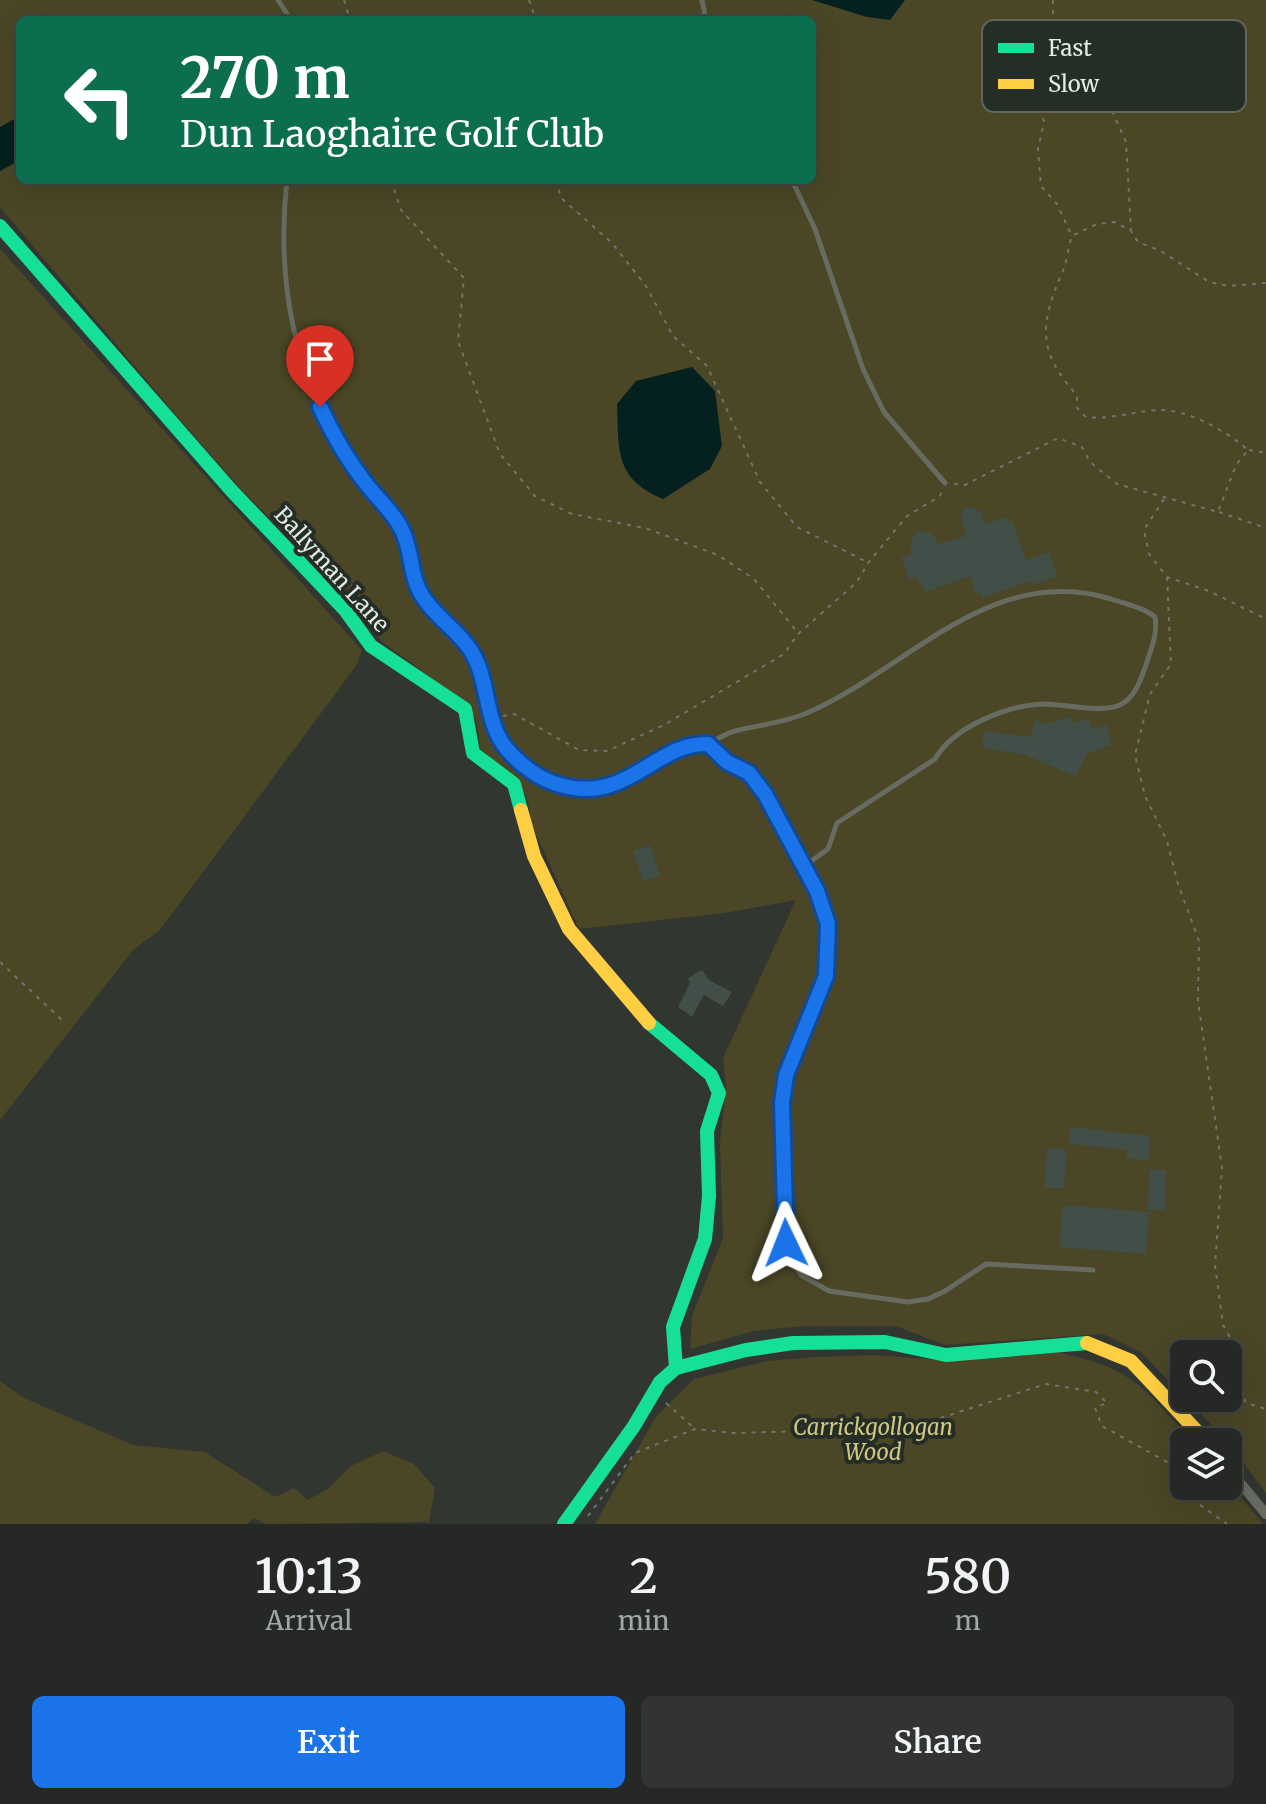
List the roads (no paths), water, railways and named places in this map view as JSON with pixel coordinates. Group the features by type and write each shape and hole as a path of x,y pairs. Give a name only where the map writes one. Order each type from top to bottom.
{"street":[{"name":"Ballyman Lane","path":"0,226 231,490 345,610 371,646 465,709 473,753 514,784 534,856 569,929 642,1017 711,1075 719,1093 707,1131 708,1220 698,1265 673,1327 676,1368"},
{"path":"564,1524 654,1392 676,1368 746,1350 793,1343 885,1342 946,1355 1092,1343 1131,1361 1194,1428"},
{"path":"1242,1485 1266,1514"}],"lane":[{"path":"287,184 283,265 289,309 309,384 347,456 401,527 414,580 421,594 434,613 467,644 476,660 491,718 504,746 522,764 560,785 606,787 628,781 680,750 708,744 735,731 805,714 838,697 957,620 1048,591 1088,592 1134,606 1155,617 1157,629 1141,679 1124,704 1111,708 1043,704 993,717 946,744 935,759 837,823 828,849 803,867"},
{"path":"794,184 815,229 863,369 884,412 945,483"},
{"path":"708,744 712,751 749,773 756,781 777,814 784,835 824,908 829,955 820,993 786,1075 782,1103 785,1234 791,1259 801,1275 829,1291 908,1302 928,1299 945,1291 986,1264 1093,1270"}],"water":[{"path":"812,0 905,0 890,20 867,17"},
{"path":"16,118 16,162 0,171 0,127"},
{"path":"692,367 715,391 722,446 710,469 663,499 635,482 627,472 618,436 617,404 636,381"}],"park label":[{"name":"Carrickgollogan Wood","path":"873,1440"}]}
